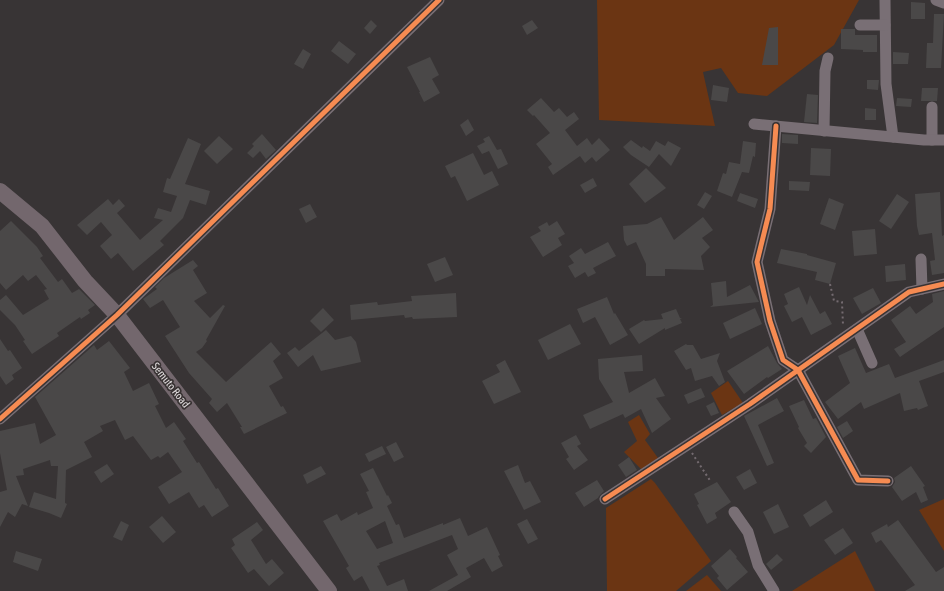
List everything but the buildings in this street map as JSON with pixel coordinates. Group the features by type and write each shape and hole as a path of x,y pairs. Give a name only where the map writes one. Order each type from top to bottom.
{"main road":[{"name":"Semuto Road","path":"0,191 42,226 85,281 117,315 329,591"}],"street":[{"path":"0,419 117,315 439,0"},
{"path":"885,0 886,84 893,137"},
{"path":"936,0 944,3"},
{"path":"860,25 885,25"},
{"path":"824,131 825,71 828,58"},
{"path":"932,107 932,140"},
{"path":"754,124 893,137 944,140"},
{"path":"776,126 770,209 757,262 770,321 783,360 798,370 858,480 888,481"},
{"path":"920,259 922,289"},
{"path":"605,499 750,404 909,292 944,284"},
{"path":"857,329 872,363"},
{"path":"734,512 748,532 758,565 773,590"}],"path":[{"path":"830,284 834,301 842,302 843,338"},
{"path":"690,448 711,482"}],"shaded area":[{"path":"597,0 859,0 834,45 767,96 738,93 721,68 703,72 715,126 599,120"},
{"path":"728,381 743,403 722,415 711,393"},
{"path":"639,415 650,434 645,440 658,458 642,470 624,452 637,441 628,422"},
{"path":"651,479 711,561 676,591 607,591 606,508"},
{"path":"944,499 944,551 919,510"},
{"path":"855,551 875,591 792,591"},
{"path":"707,575 721,591 686,591"}],"cycle path":[{"path":"0,419 117,315 439,0"},
{"path":"776,126 770,209 757,262 770,321 783,360 798,370 858,480 888,481"},
{"path":"605,499 750,404 909,292 944,284"}]}
